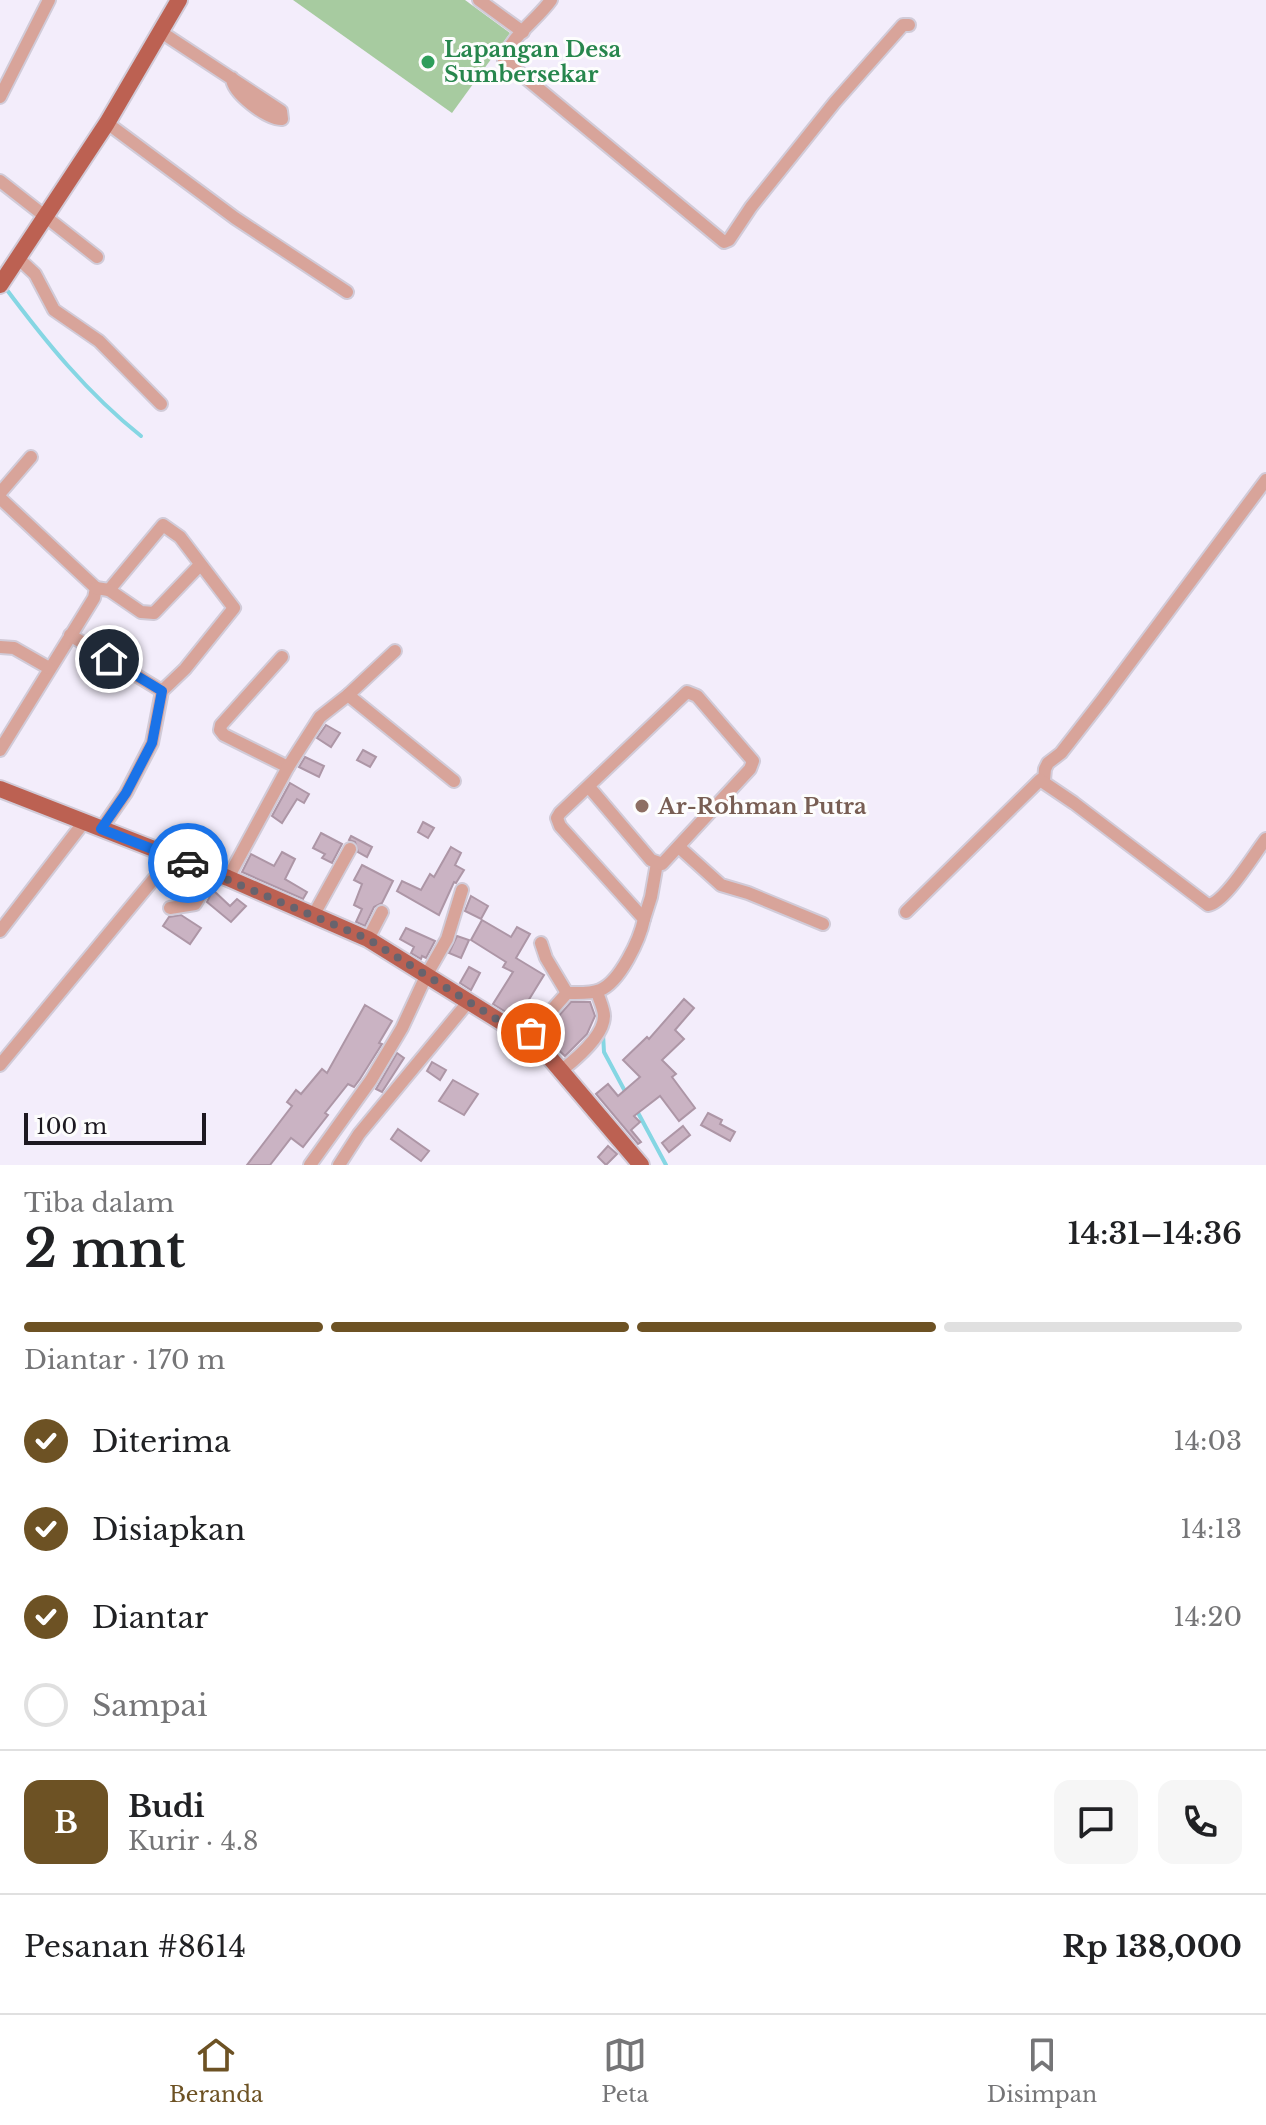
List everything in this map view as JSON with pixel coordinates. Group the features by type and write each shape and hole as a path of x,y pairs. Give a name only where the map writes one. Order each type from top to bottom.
{"main road":[{"path":"3,280 107,123 179,0"},
{"path":"0,789 221,876 368,939 527,1038 562,1070 641,1165"}],"street":[{"path":"0,97 49,0"},
{"path":"479,0 523,32"},
{"path":"551,0 505,54 507,64 724,242 729,240 751,207 874,55 903,25 909,25"},
{"path":"161,32 232,78"},
{"path":"107,123 235,218 347,292"},
{"path":"0,181 97,257"},
{"path":"19,259 35,274 54,310 99,341 161,404"},
{"path":"31,457 0,495 103,589 141,612 154,613 199,566"},
{"path":"1044,780 1048,763 1061,753 1103,699 1266,480"},
{"path":"0,750 94,598 163,525 180,537 199,566 234,608 185,669 162,691 152,743 126,793 101,829"},
{"path":"70,635 162,691"},
{"path":"0,647 14,648 49,668"},
{"path":"170,908 195,904 221,876 320,717 395,651"},
{"path":"282,657 248,692 220,730 288,767"},
{"path":"589,787 651,860 657,863 666,861 680,848 754,763 692,693 685,693 560,813 558,823 644,919"},
{"path":"348,695 454,781"},
{"path":"1044,780 1208,905 1216,904 1266,839"},
{"path":"906,912 1015,803 1037,782 1044,780"},
{"path":"0,931 84,822"},
{"path":"680,848 721,885 823,924"},
{"path":"313,916 350,849"},
{"path":"0,1065 172,857"},
{"path":"527,1038 567,993 597,992 617,976 641,934 657,863"},
{"path":"310,1165 371,1080 402,1028 447,939 462,890"},
{"path":"368,939 382,912"},
{"path":"541,943 546,958 567,993"},
{"path":"562,1070 592,1042 602,1023 605,1014 597,992"},
{"path":"339,1165 359,1134 469,1001"}],"green space":[{"name":"Lapangan Desa Sumbersekar","path":"293,0 465,0 510,33 452,113"}],"building":[{"path":"326,725 340,733 331,747 317,738"},
{"path":"363,750 376,757 370,767 357,760"},
{"path":"305,757 324,766 319,777 299,767"},
{"path":"290,783 309,794 304,803 297,799 282,823 272,816"},
{"path":"423,822 434,828 428,838 418,832"},
{"path":"321,833 342,844 332,863 322,858 325,854 313,848"},
{"path":"351,836 372,847 367,857 358,852 355,842 349,840"},
{"path":"451,847 461,853 455,865 464,870 454,882 439,915 397,891 402,881 421,890 430,874 434,877"},
{"path":"282,852 295,859 285,879 307,892 303,899 242,872 251,854 274,866"},
{"path":"362,865 393,881 365,926 356,922 362,909 354,905 362,884 354,880"},
{"path":"213,890 230,906 237,899 246,906 231,922 207,902"},
{"path":"471,896 488,906 481,919 465,911"},
{"path":"181,915 201,928 190,944 163,926 169,917"},
{"path":"482,920 511,937 517,927 530,934 516,958 544,975 517,1019 493,1004 513,972 503,967 506,962 471,940"},
{"path":"406,928 435,941 426,958 422,956 421,959 411,953 414,947 400,939"},
{"path":"457,936 469,940 461,958 449,953"},
{"path":"469,967 480,973 471,990 460,983"},
{"path":"684,999 694,1008 675,1030 684,1039 662,1060 676,1074 672,1077 695,1108 679,1121 660,1096 634,1116 640,1122 631,1130 641,1142 638,1144 596,1094 608,1084 618,1096 640,1077 623,1060 647,1037 649,1039"},
{"path":"571,1002 590,1002 595,1016 587,1034 565,1056 542,1035"},
{"path":"365,1005 392,1021 360,1079 354,1087 348,1084 303,1147 291,1138 270,1165 247,1165 292,1106 287,1102 296,1090 301,1094 322,1069 327,1073"},
{"path":"397,1053 404,1058 382,1092 376,1089"},
{"path":"432,1062 446,1070 440,1080 427,1071"},
{"path":"453,1080 478,1094 464,1115 439,1101"},
{"path":"708,1113 735,1132 730,1141 701,1125"},
{"path":"683,1126 690,1135 669,1152 662,1143"},
{"path":"398,1129 429,1151 421,1161 391,1139"},
{"path":"608,1146 617,1154 606,1165 598,1157"}],"waterway":[{"path":"4,286 68,366 141,436"},
{"path":"603,1034 604,1052 627,1095"},
{"path":"636,1109 666,1165"}],"way so far":[{"path":"188,863 368,939 527,1038 531,1033"}],"place":[{"name":"Lapangan Desa Sumbersekar","path":"428,62"},
{"name":"Ar-Rohman Putra","path":"642,806"}],"route":[{"path":"109,659 162,691 152,743 126,793 101,829 188,863"}]}
